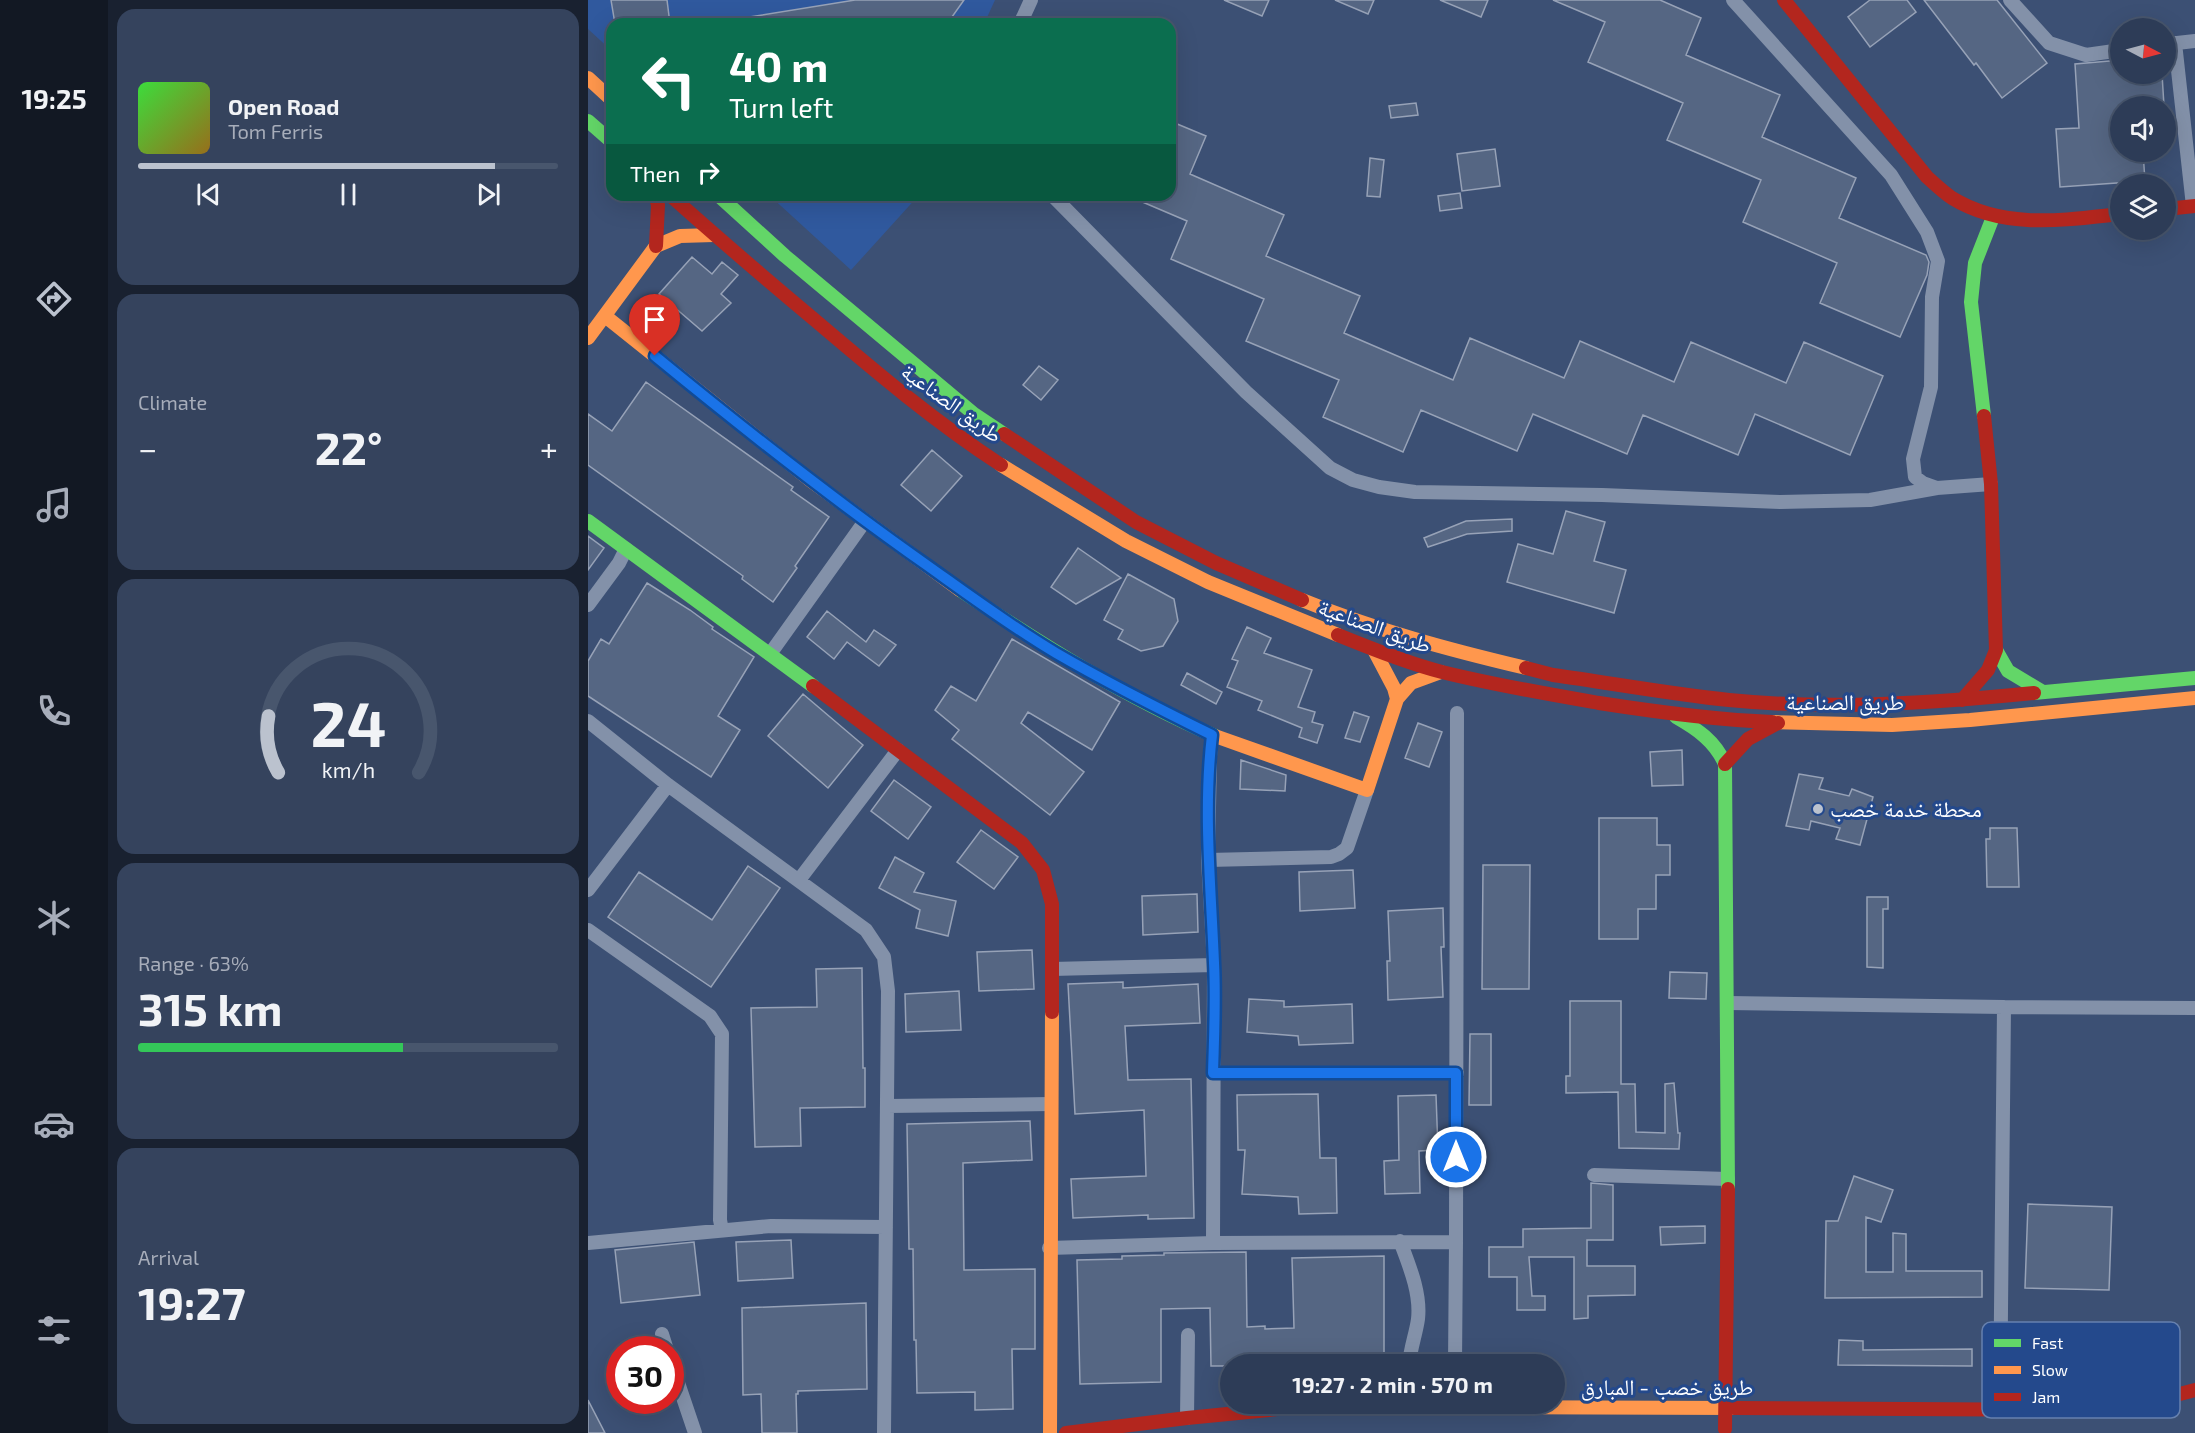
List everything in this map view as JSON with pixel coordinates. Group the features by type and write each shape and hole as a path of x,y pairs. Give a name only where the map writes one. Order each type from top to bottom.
{"main road":[{"path":"1784,0 1928,177 1952,197 1993,217 2032,222 2110,215"},
{"path":"588,78 606,94"},
{"path":"588,121 606,137"},
{"path":"656,246 657,201"},
{"name":"طريق الصناعية","path":"677,201 887,381 957,436 1024,480 1126,541 1208,582 1374,650 1441,672 1550,695 1668,714 1778,723 1892,725 1970,720 2195,698"},
{"name":"طريق الصناعية","path":"725,201 785,255 974,414 1136,522 1216,563 1320,607 1430,645 1542,673 1662,692 1729,700 1821,705 1962,700 2195,678"},
{"path":"2176,208 2194,206"},
{"path":"1962,700 1988,670 1996,650 1991,484 1971,302 1976,263 1993,217"},
{"path":"588,338 656,246 680,236 714,235"},
{"path":"605,316 721,410 865,521 959,589 1055,652 1174,717 1212,735 1367,790 1397,699 1411,683 1441,672"},
{"path":"588,521 1022,843 1043,870 1053,904 1049,1248 1050,1433"},
{"path":"1374,650 1394,688 1397,699"},
{"path":"1996,650 2008,671 2043,692"},
{"path":"1668,714 1688,723 1712,741 1725,764 1728,1003 1726,1431"},
{"path":"1725,764 1748,738 1778,723"},
{"name":"طريق خصب - المبارق","path":"2180,1394 2195,1390"},
{"name":"طريق خصب - المبارق","path":"1565,1407 1982,1411"},
{"name":"طريق خصب - المبارق","path":"1066,1433 1228,1414"}],"street":[{"path":"1023,18 1031,0"},
{"path":"1733,0 1891,175 1927,232 1938,261 1932,297 1931,387 1913,459 1915,477 1923,483 1938,488"},
{"path":"2010,0 2049,43 2086,55 2110,52"},
{"path":"2176,43 2195,41"},
{"path":"2176,79 2194,206"},
{"path":"1058,201 1246,392 1330,468 1353,480 1379,487 1415,492 1780,502 1870,500 1938,488 1991,484"},
{"path":"770,654 865,521"},
{"path":"588,605 619,563 626,549"},
{"path":"1455,1354 1457,713"},
{"path":"588,721 668,785 866,930 884,957 888,991 884,1433"},
{"path":"1212,735 1208,860 1214,965 1213,1243"},
{"path":"799,880 898,750"},
{"path":"588,890 668,785"},
{"path":"1208,860 1331,857 1339,854 1347,848 1367,790"},
{"path":"588,930 710,1016 722,1034 720,1220 722,1230"},
{"path":"1052,969 1214,965"},
{"path":"1728,1003 2195,1008"},
{"path":"2001,1322 2004,1007"},
{"path":"1213,1073 1456,1073"},
{"path":"887,1106 1051,1104"},
{"path":"1594,1174 1728,1179"},
{"path":"588,1243 771,1226 886,1227"},
{"path":"1400,1241 1413,1276 1417,1295 1418,1317 1411,1354"},
{"path":"1049,1248 1213,1243 1456,1242"},
{"path":"1187,1418 1188,1335"},
{"path":"684,1399 696,1433"}],"shaded area":[{"path":"588,0 995,0 987,18 606,18 606,46 588,29"},
{"path":"776,201 914,201 851,270"}],"building":[{"path":"611,0 667,0 669,18 614,18"},
{"path":"855,0 964,0 951,18 750,17"},
{"path":"1224,0 1269,0 1262,16"},
{"path":"1335,0 1374,0 1368,14"},
{"path":"1440,0 1488,0 1481,17"},
{"path":"1553,0 1660,0 1701,18 1686,55 1780,95 1762,137 1856,178 1839,218 1926,255 1929,262 1927,275 1900,337 1820,303 1837,263 1743,222 1761,180 1667,140 1683,103 1588,62 1605,22"},
{"path":"1870,0 1907,0 1916,12 1870,47 1848,17"},
{"path":"1924,0 1997,0 2047,63 2002,98"},
{"path":"2110,61 2110,84 2163,84 2163,96 2110,96 2110,162 2144,162 2145,174 2110,174 2110,183 2060,187 2056,129 2079,128 2075,64"},
{"path":"1416,103 1418,115 1391,118 1389,106"},
{"path":"1176,124 1206,136 1190,174 1284,215 1266,256 1360,296 1344,333 1453,380 1470,338 1564,378 1580,341 1674,382 1691,342 1786,383 1804,342 1883,376 1850,455 1755,414 1738,455 1643,415 1627,454 1533,414 1517,451 1421,410 1403,452 1323,417 1339,380 1246,341 1264,299 1171,259 1187,221 1140,201 1176,201"},
{"path":"1495,149 1500,186 1462,191 1457,154"},
{"path":"1370,158 1384,160 1380,197 1367,196"},
{"path":"1460,193 1462,208 1440,211 1438,196"},
{"path":"692,257 712,274 722,262 738,275 721,294 731,303 702,331 659,294"},
{"path":"1039,366 1058,380 1041,400 1023,385"},
{"path":"646,382 793,487 791,490 829,517 773,602 742,579 743,576 588,465 588,414 612,431"},
{"path":"932,450 962,476 931,511 901,485"},
{"path":"1566,511 1605,522 1594,561 1626,570 1614,613 1507,582 1518,544 1553,554"},
{"path":"1512,519 1512,531 1467,534 1428,547 1424,538 1466,521"},
{"path":"588,536 604,548 588,570"},
{"path":"1078,548 1121,578 1076,604 1051,587"},
{"path":"1128,574 1174,599 1178,621 1163,646 1141,651 1118,639 1123,630 1104,620"},
{"path":"647,583 690,610 713,627 712,629 754,657 718,716 740,730 711,777 588,696 588,661 601,639 609,644"},
{"path":"827,611 866,642 874,630 896,645 879,666 847,642 834,659 807,637"},
{"path":"1247,627 1271,638 1264,653 1312,670 1298,707 1315,712 1312,722 1323,725 1317,743 1299,737 1302,728 1258,710 1262,701 1227,687 1238,661 1232,659"},
{"path":"1012,639 1120,702 1092,750 1028,712 1021,723 1084,772 1050,815 952,739 959,730 935,710 951,686 976,701"},
{"path":"1187,673 1222,692 1216,704 1181,685"},
{"path":"803,694 863,745 828,788 768,736"},
{"path":"1354,712 1369,717 1360,742 1345,738"},
{"path":"1418,723 1442,732 1429,767 1405,758"},
{"path":"1682,750 1683,785 1652,786 1650,752"},
{"path":"1241,760 1286,775 1285,791 1240,789"},
{"name":"محطة خدمة خصب","path":"1799,774 1823,778 1819,789 1849,796 1852,789 1873,797 1860,845 1836,839 1840,828 1811,821 1809,830 1786,826"},
{"path":"894,780 931,807 908,839 871,811"},
{"path":"1599,818 1657,818 1657,845 1670,845 1670,875 1656,875 1656,909 1638,909 1638,939 1599,939"},
{"path":"1990,828 2017,828 2019,887 1987,887 1986,839 1990,839"},
{"path":"981,830 1018,857 994,889 957,862"},
{"path":"895,857 924,873 914,892 956,901 948,936 916,928 920,910 879,888"},
{"path":"1483,865 1530,865 1529,989 1482,989"},
{"path":"748,866 780,888 711,987 608,917 639,872 712,920"},
{"path":"1353,870 1355,908 1300,911 1299,872"},
{"path":"1197,894 1198,932 1143,935 1142,896"},
{"path":"1867,897 1888,897 1888,909 1883,909 1883,968 1867,967"},
{"path":"1443,908 1444,947 1441,947 1443,997 1388,1000 1387,961 1390,961 1388,911"},
{"path":"1032,950 1034,989 979,991 977,952"},
{"path":"862,968 865,1107 800,1108 801,1146 755,1147 751,1008 817,1007 816,969"},
{"path":"1670,972 1707,973 1706,999 1669,998"},
{"path":"1123,982 1123,988 1198,984 1200,1023 1125,1026 1128,1080 1191,1079 1194,1218 1148,1219 1148,1215 1073,1218 1071,1179 1146,1176 1144,1110 1075,1114 1068,984"},
{"path":"959,991 961,1030 906,1032 905,994"},
{"path":"1249,999 1284,1001 1284,1007 1352,1004 1353,1043 1299,1045 1298,1036 1247,1032"},
{"path":"1570,1001 1621,1001 1621,1084 1635,1084 1636,1132 1665,1133 1665,1084 1674,1083 1678,1133 1680,1133 1679,1149 1619,1148 1618,1092 1566,1093 1566,1076 1570,1076"},
{"path":"1470,1034 1491,1034 1491,1105 1469,1105"},
{"path":"1318,1094 1320,1158 1336,1158 1337,1213 1299,1214 1298,1197 1242,1194 1245,1150 1238,1150 1237,1095"},
{"path":"1436,1095 1438,1150 1419,1151 1420,1193 1385,1194 1384,1161 1399,1160 1398,1096"},
{"path":"1030,1121 1032,1160 963,1163 964,1270 1035,1269 1035,1349 1012,1349 1013,1409 975,1410 975,1392 917,1393 913,1249 909,1249 907,1124"},
{"path":"1854,1176 1893,1190 1881,1222 1866,1217 1866,1272 1893,1272 1893,1233 1906,1234 1906,1271 1982,1271 1982,1297 1825,1298 1826,1221 1838,1221"},
{"path":"1591,1183 1613,1185 1613,1240 1587,1240 1587,1266 1635,1266 1635,1295 1588,1296 1588,1318 1574,1319 1574,1257 1529,1257 1532,1296 1545,1296 1545,1310 1517,1310 1517,1277 1489,1277 1489,1247 1523,1247 1523,1229 1591,1228"},
{"path":"2028,1204 2112,1207 2109,1290 2025,1288"},
{"path":"1705,1226 1705,1243 1661,1245 1660,1227"},
{"path":"791,1240 793,1278 738,1281 736,1242"},
{"path":"694,1242 700,1295 621,1303 615,1250"},
{"path":"1246,1252 1247,1327 1265,1326 1265,1329 1294,1328 1292,1258 1384,1256 1384,1354 1220,1354 1220,1366 1211,1366 1210,1308 1161,1309 1161,1382 1080,1384 1077,1260 1122,1259 1122,1256 1164,1255 1164,1253"},
{"path":"866,1303 867,1389 798,1391 796,1394 797,1433 762,1433 761,1394 743,1395 742,1308"},
{"path":"1839,1340 1863,1341 1863,1350 1972,1349 1972,1366 1838,1365"},
{"path":"588,1400 605,1433 588,1433"}],"traffic: fast":[{"path":"588,121 606,137"},
{"path":"725,201 785,256 974,414 1004,434"},
{"path":"1984,416 1971,302 1975,263 1993,217"},
{"path":"588,521 813,686"},
{"path":"960,590 1084,669 1215,736"},
{"path":"1996,650 2008,671 2043,692"},
{"path":"2034,693 2195,678"},
{"path":"1676,717 1705,736 1725,764 1728,1189"}],"traffic: slow":[{"path":"588,78 606,94"},
{"path":"588,338 656,246 680,236 714,235"},
{"path":"605,316 810,480 960,590"},
{"path":"1001,465 1126,541 1208,582 1338,635"},
{"path":"1302,600 1357,621 1526,668"},
{"path":"1374,650 1394,688 1397,699"},
{"path":"1215,736 1367,790 1397,699 1411,683 1441,672"},
{"path":"1772,722 1892,725 1970,720 2195,698"},
{"path":"1050,1433 1052,1012"},
{"path":"1565,1407 1734,1408"}],"traffic: jam":[{"path":"1784,0 1927,177 1952,198 1992,215 2013,219 2056,220 2110,215"},
{"path":"656,246 657,201"},
{"path":"677,201 884,378 953,432 1001,465"},
{"path":"2176,208 2195,206"},
{"path":"1962,700 1988,670 1996,650 1991,484 1984,416"},
{"path":"1004,434 1136,522 1216,563 1302,600"},
{"path":"1338,635 1442,672 1501,685 1664,712 1772,722"},
{"path":"1526,668 1553,675 1663,692 1729,700 1805,705 1882,704 2034,693"},
{"path":"813,686 1022,843 1043,870 1052,904 1052,1012"},
{"path":"1725,764 1748,739 1778,723"},
{"path":"1725,1429 1728,1189"},
{"path":"2180,1394 2195,1390"},
{"path":"1734,1408 1982,1409"},
{"path":"1066,1433 1228,1414"}],"place":[{"name":"محطة خدمة خصب","path":"1818,809"}],"route":[{"path":"655,356 865,521 959,589 1055,652 1174,717 1212,735 1208,860 1214,965 1213,1073 1433,1071 1456,1073 1456,1157"}]}
